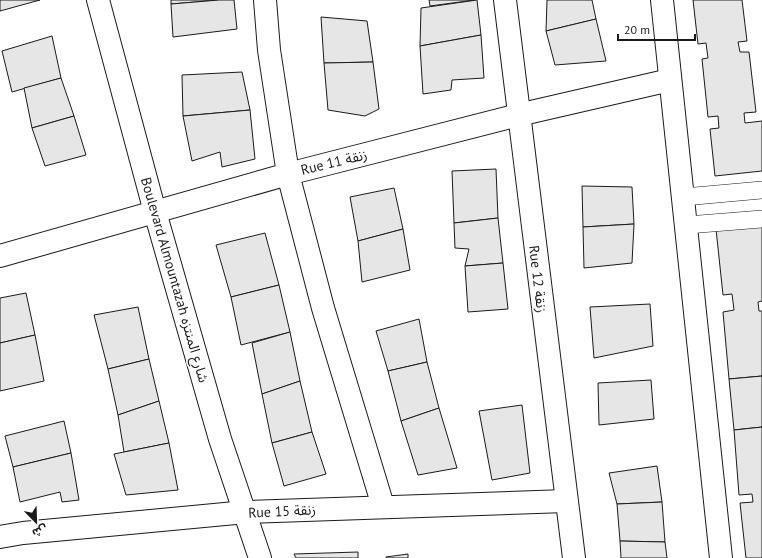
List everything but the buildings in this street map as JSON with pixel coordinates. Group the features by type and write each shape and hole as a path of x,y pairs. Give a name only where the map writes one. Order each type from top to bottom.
{"street":[{"name":"Boulevard Almountazah شارع المنتزه","path":"98,0 155,212 220,439 246,512 260,558"},
{"path":"265,0 269,50 288,174 323,308 383,506"},
{"name":"Rue 12 زنقة","path":"505,0 518,115 574,558"},
{"path":"662,0 722,558"},
{"name":"Rue 11 زنقة","path":"0,256 288,174 518,115 670,80"},
{"path":"684,197 762,190"},
{"path":"687,225 762,219"},
{"name":"Rue 15 زنقة","path":"0,537 23,533 246,512 383,506 566,501"}]}
